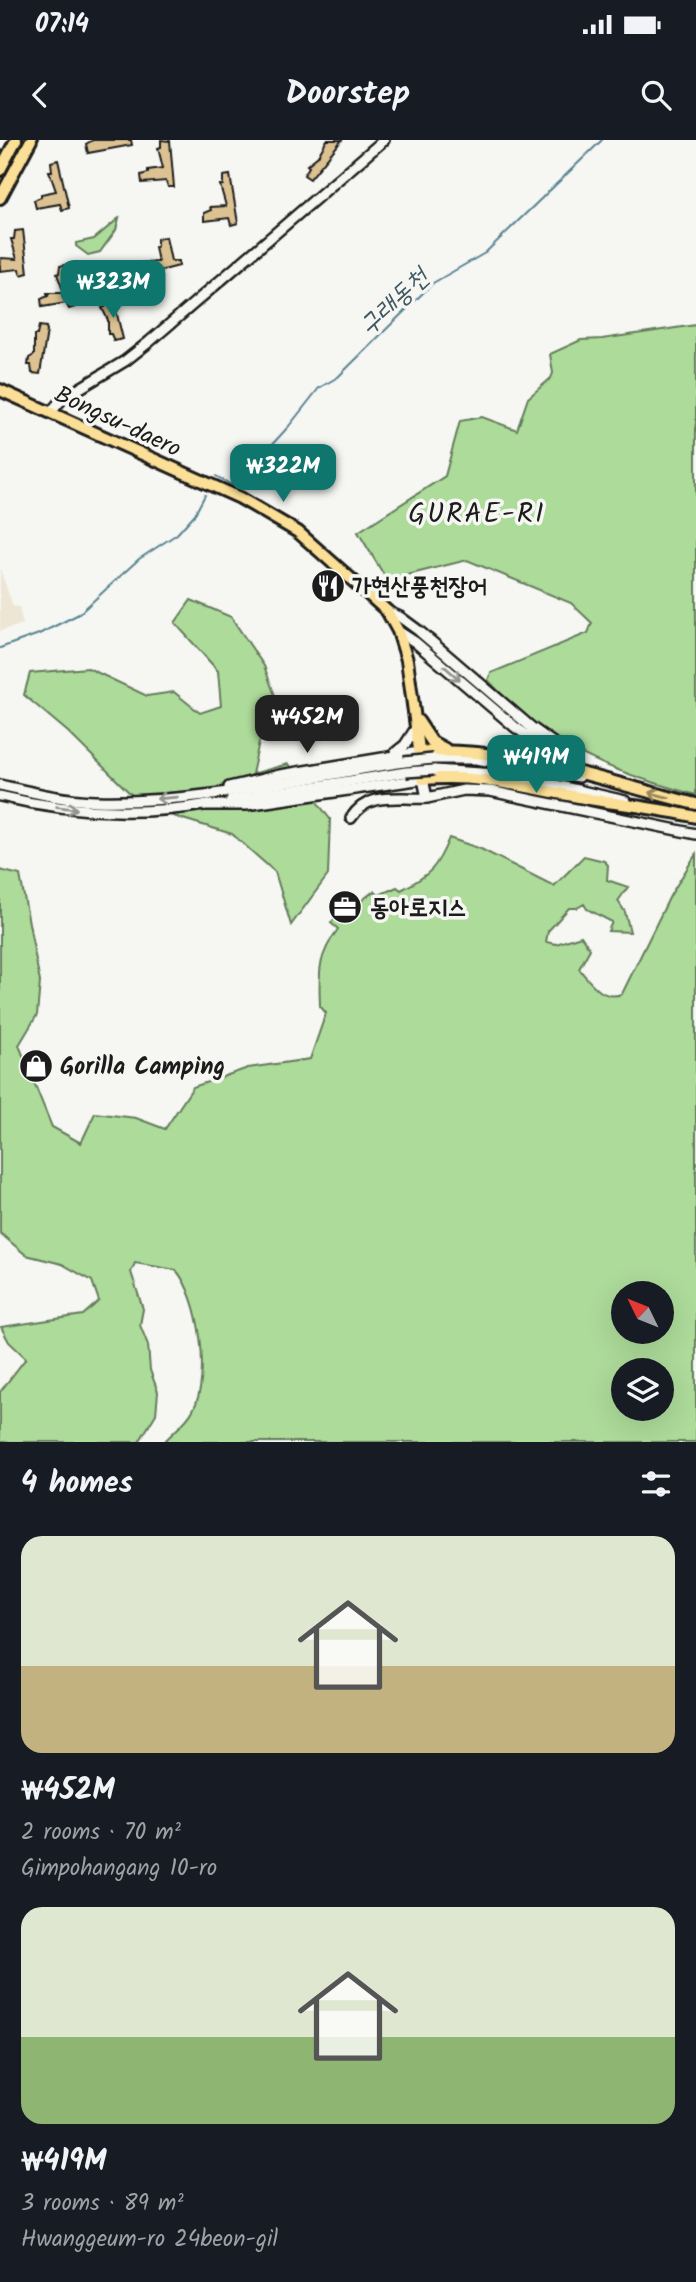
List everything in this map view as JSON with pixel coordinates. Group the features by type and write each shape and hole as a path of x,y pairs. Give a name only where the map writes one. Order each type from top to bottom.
{"main road":[{"path":"0,170 16,140"},
{"path":"0,198 31,140"},
{"name":"Bongsu-daero","path":"0,390 51,412 90,433 240,498 283,522 328,556 387,611 398,631 406,656 423,779"},
{"path":"414,716 432,742 451,750"},
{"path":"419,752 451,750 508,756 572,770 622,786 696,804"},
{"path":"423,779 459,776 499,780 592,800 640,805 696,817"}],"street":[{"path":"51,412 62,399 125,361 149,342 386,140"},
{"name":"Bongsu-daero","path":"387,611 419,631 531,728 560,748 559,752 555,755 529,738 423,648 398,631"},
{"path":"398,631 419,631"},
{"path":"406,656 423,648"},
{"path":"390,756 405,745 416,728"},
{"path":"204,800 238,784 419,752"},
{"path":"0,796 53,807 92,811 162,810 204,800 405,767 476,759 622,786"},
{"path":"433,764 512,775 640,805"},
{"path":"0,785 44,795 93,800 204,800 246,805 423,779 427,798"},
{"path":"351,818 362,805 375,799 427,798 464,790 490,791 696,834"}],"shaded area":[{"path":"0,569 13,606 19,607 23,624 0,631"}],"green space":[{"path":"119,218 116,230 100,252 88,255 76,246 76,243 94,239"},
{"path":"696,325 696,795 636,777 583,754 534,723 488,680 491,673 588,633 592,623 571,603 467,560 387,580 358,532 445,476 460,421 482,417 517,430 528,398 551,378 553,373 550,354 581,340"},
{"path":"191,600 231,617 264,666 277,701 296,717 259,742 252,774 288,764 330,819 328,875 291,925 275,872 232,834 144,807 68,732 24,695 30,673 88,668 147,696 174,692 200,713 221,706 218,671 175,623"},
{"path":"449,838 481,849 554,886 584,856 604,861 608,865 607,880 628,887 618,901 625,912 630,932 608,931 612,922 587,909 584,904 569,908 548,931 546,942 556,944 581,936 590,949 579,969 603,993 615,996 622,994 670,896 696,854 696,1442 164,1442 184,1423 198,1396 202,1359 197,1318 184,1283 176,1270 135,1263 131,1272 143,1309 140,1325 148,1345 150,1370 158,1392 156,1414 139,1442 0,1442 0,1392 26,1358 9,1342 1,1327 83,1315 99,1301 92,1281 62,1264 26,1255 0,1233 0,870 20,875 40,982 37,1015 19,1045 52,1127 81,1143 95,1113 136,1118 165,1129 193,1087 248,1068 310,1059 326,1013 320,1006 320,974 326,948 338,929 331,923 343,908 348,911 374,891 379,895 397,887 401,890 419,880 436,864"}],"building":[{"path":"93,140 131,140 132,145 88,153 86,144"},
{"path":"161,140 170,141 174,187 168,187 166,181 142,183 141,175 148,173 148,170 163,168 158,148 161,147"},
{"path":"327,140 342,140 310,179 304,175 309,167 307,165 318,156"},
{"path":"58,160 69,208 62,210 60,204 36,208 34,200 41,197 41,194 56,191 49,171 52,171 51,162"},
{"path":"230,175 238,223 231,225 229,218 204,221 204,213 211,210 210,207 226,206 220,185 223,185 223,176"},
{"path":"23,230 28,273 21,275 19,269 0,271 1,258 17,259 11,239 14,239 15,231"},
{"path":"166,237 171,261 178,261 179,266 136,277 134,269 141,265 140,263 158,262 155,247 157,239"},
{"path":"68,264 75,307 69,309 66,303 42,307 41,299 48,296 47,293 64,293 57,274 60,266"},
{"path":"113,298 123,339 114,341 111,334 108,334 108,320 102,308 105,307 105,300"},
{"path":"39,326 46,327 47,331 40,374 32,373 31,365 28,365 29,358 34,355 34,335 37,335"}],"waterway":[{"name":"구래동천","path":"216,476 234,486 289,426 319,388 338,377 433,283 485,253 602,140"},
{"name":"구래동천","path":"0,648 39,634 79,614 139,559 177,534 195,514 205,495"}],"place":[{"name":"가현산풍천장어","path":"328,586"},
{"name":"동아로지스","path":"345,907"},
{"name":"Gorilla Camping","path":"36,1066"}],"district":[{"name":"GURAE-RI","path":"477,512"}]}
